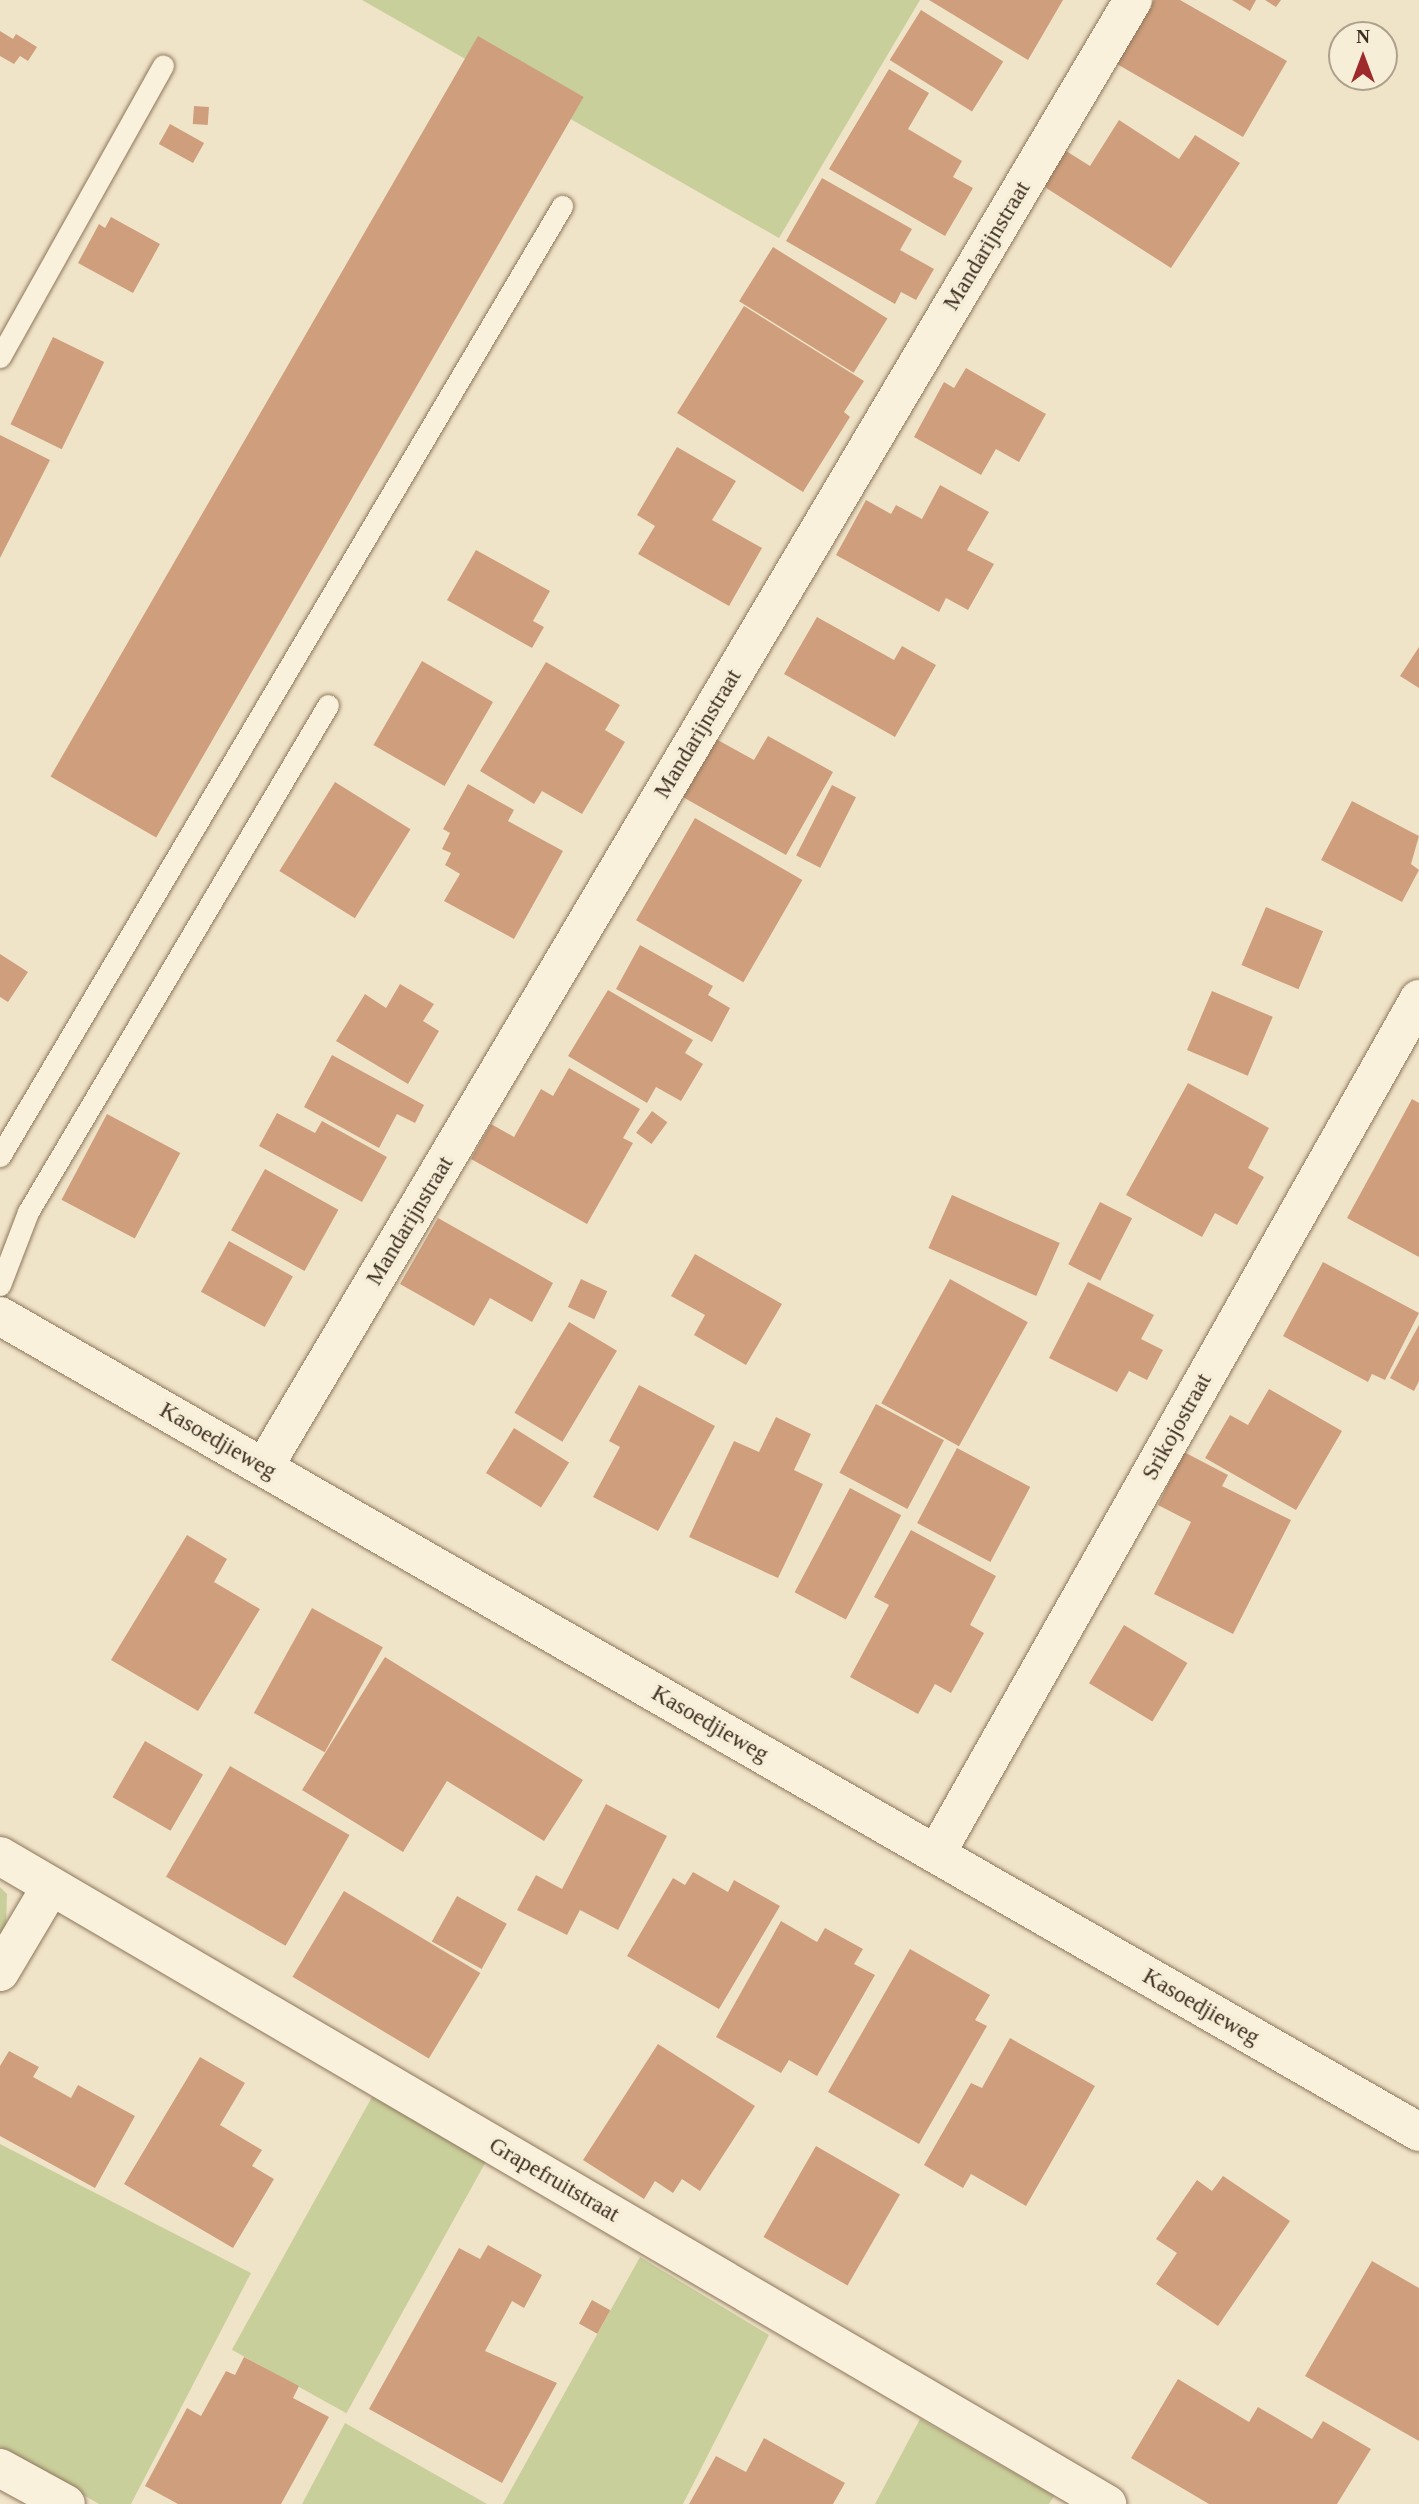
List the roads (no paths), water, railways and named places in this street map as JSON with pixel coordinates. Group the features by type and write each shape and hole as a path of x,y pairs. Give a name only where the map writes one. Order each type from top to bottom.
{"street":[{"name":"Mandarijnstraat","path":"264,1467 1133,0"},
{"name":"Srikojostraat","path":"936,1854 1419,999"},
{"name":"Kasoedjieweg","path":"0,1316 1419,2133"},
{"name":"Grapefruitstraat","path":"0,1856 1107,2504"},
{"path":"0,1972 51,1886"},
{"path":"0,2468 66,2504"}],"lane":[{"path":"0,357 163,65"},
{"path":"0,1156 562,206"},
{"path":"0,1285 28,1212 328,705"}]}
